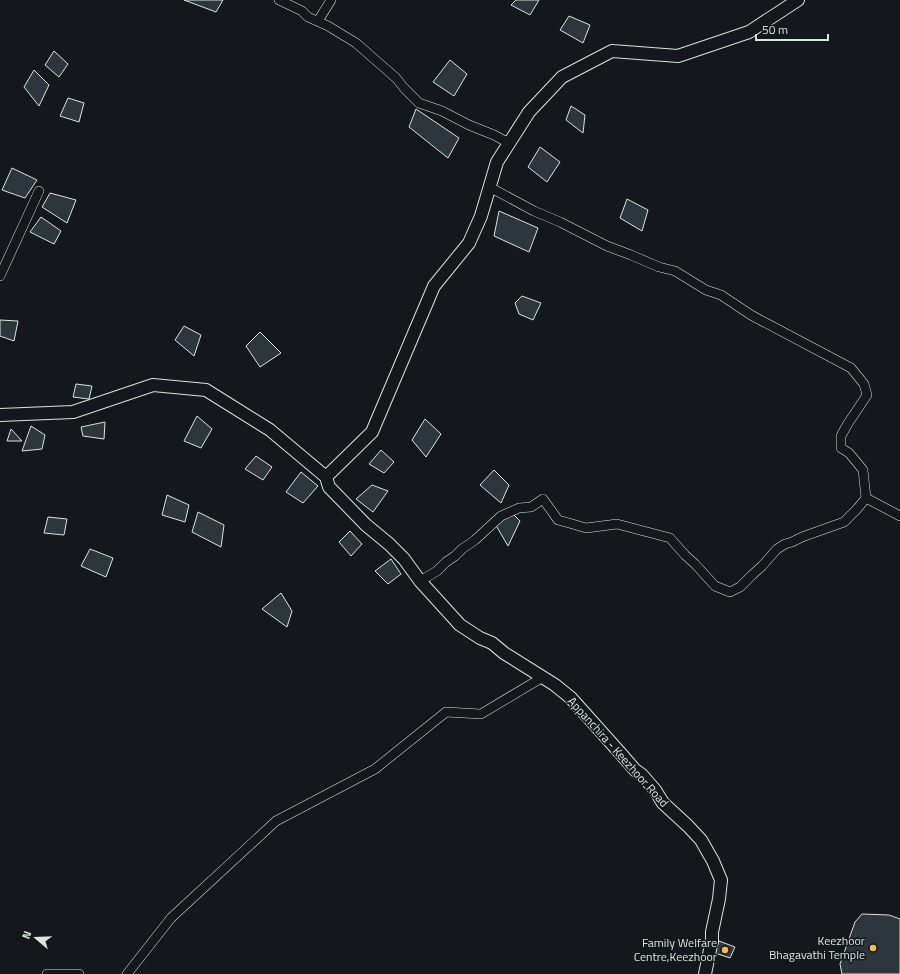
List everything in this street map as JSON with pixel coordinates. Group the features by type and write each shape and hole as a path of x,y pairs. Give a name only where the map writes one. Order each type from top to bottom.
{"main road":[{"path":"326,477 372,432 434,286 469,243 482,216 496,162 529,112 562,77 612,52 678,56 748,32 798,0"},
{"name":"Appanchira - Keezhoor Road","path":"0,415 73,412 153,385 206,390 270,430 326,477 330,487 366,525 404,559 420,581 460,625 480,638 492,643 504,653 542,677 571,698 642,775 662,803 688,826 701,840 713,861 721,880 719,899 705,974"}],"street":[{"path":"279,0 302,11 308,17 318,21 356,43 396,78 419,103 442,111 509,143"},
{"path":"318,21 330,0"},
{"path":"420,581 437,571 446,562 475,540 501,516 519,508 531,507 543,499 558,520 586,528 617,524 670,538 715,586 730,592 740,587 777,549 802,537 844,522 866,498 863,470 849,453 841,448 842,436 847,425 867,395 864,384 852,368 751,315 721,295 706,290 675,271 659,268 607,246 489,188"},
{"path":"0,276 39,191"},
{"path":"866,498 900,516"},
{"path":"127,974 172,918 276,821 375,769 446,712 481,714 542,677"},
{"path":"47,974 78,974"}],"building":[{"path":"184,0 223,0 216,12"},
{"path":"516,0 539,0 530,15 511,5"},
{"path":"569,16 590,25 583,43 560,30"},
{"path":"54,51 68,64 59,77 45,65"},
{"path":"450,60 467,74 454,96 433,82"},
{"path":"34,70 49,85 39,106 24,87"},
{"path":"68,98 84,103 79,122 60,116"},
{"path":"571,106 585,115 583,133 566,120"},
{"path":"416,109 459,138 448,158 409,127"},
{"path":"540,147 560,162 547,182 528,167"},
{"path":"12,168 37,180 25,198 2,190"},
{"path":"50,193 76,200 67,223 42,207"},
{"path":"627,199 648,210 642,231 620,218"},
{"path":"499,211 538,228 529,252 494,236"},
{"path":"41,217 61,231 54,244 30,232"},
{"path":"522,296 541,303 533,320 519,314 515,303"},
{"path":"0,320 18,321 14,341 0,336"},
{"path":"184,326 201,335 194,356 175,340"},
{"path":"260,332 281,353 260,367 246,346"},
{"path":"76,384 92,386 89,399 73,397"},
{"path":"197,416 212,429 201,448 184,441"},
{"path":"425,419 441,434 426,457 412,440"},
{"path":"105,422 104,439 83,436 81,427"},
{"path":"31,426 45,435 42,449 22,451"},
{"path":"11,429 22,441 7,441"},
{"path":"381,450 394,462 384,473 369,464"},
{"path":"256,456 272,467 263,480 245,469"},
{"path":"494,470 509,485 501,503 480,485"},
{"path":"301,472 318,486 303,503 286,492"},
{"path":"372,485 388,491 373,512 356,499"},
{"path":"167,495 189,505 185,522 162,515"},
{"path":"198,512 224,525 221,547 192,532"},
{"path":"511,512 520,521 508,546 494,522"},
{"path":"48,517 67,519 64,535 44,533"},
{"path":"350,531 362,544 351,556 339,542"},
{"path":"90,549 113,558 106,577 81,566"},
{"path":"391,559 401,574 388,584 375,571"},
{"path":"281,593 292,611 287,627 262,609"},
{"name":"Keezhoor Bhagavathi Temple","path":"862,914 889,915 900,919 900,974 842,974 840,964 855,922"},
{"name":"Family Welfare Centre,Keezhoor","path":"719,941 735,947 730,958 715,953"}],"place":[{"name":"Keezhoor Bhagavathi Temple","path":"873,948"},
{"name":"Family Welfare Centre,Keezhoor","path":"725,950"}]}
